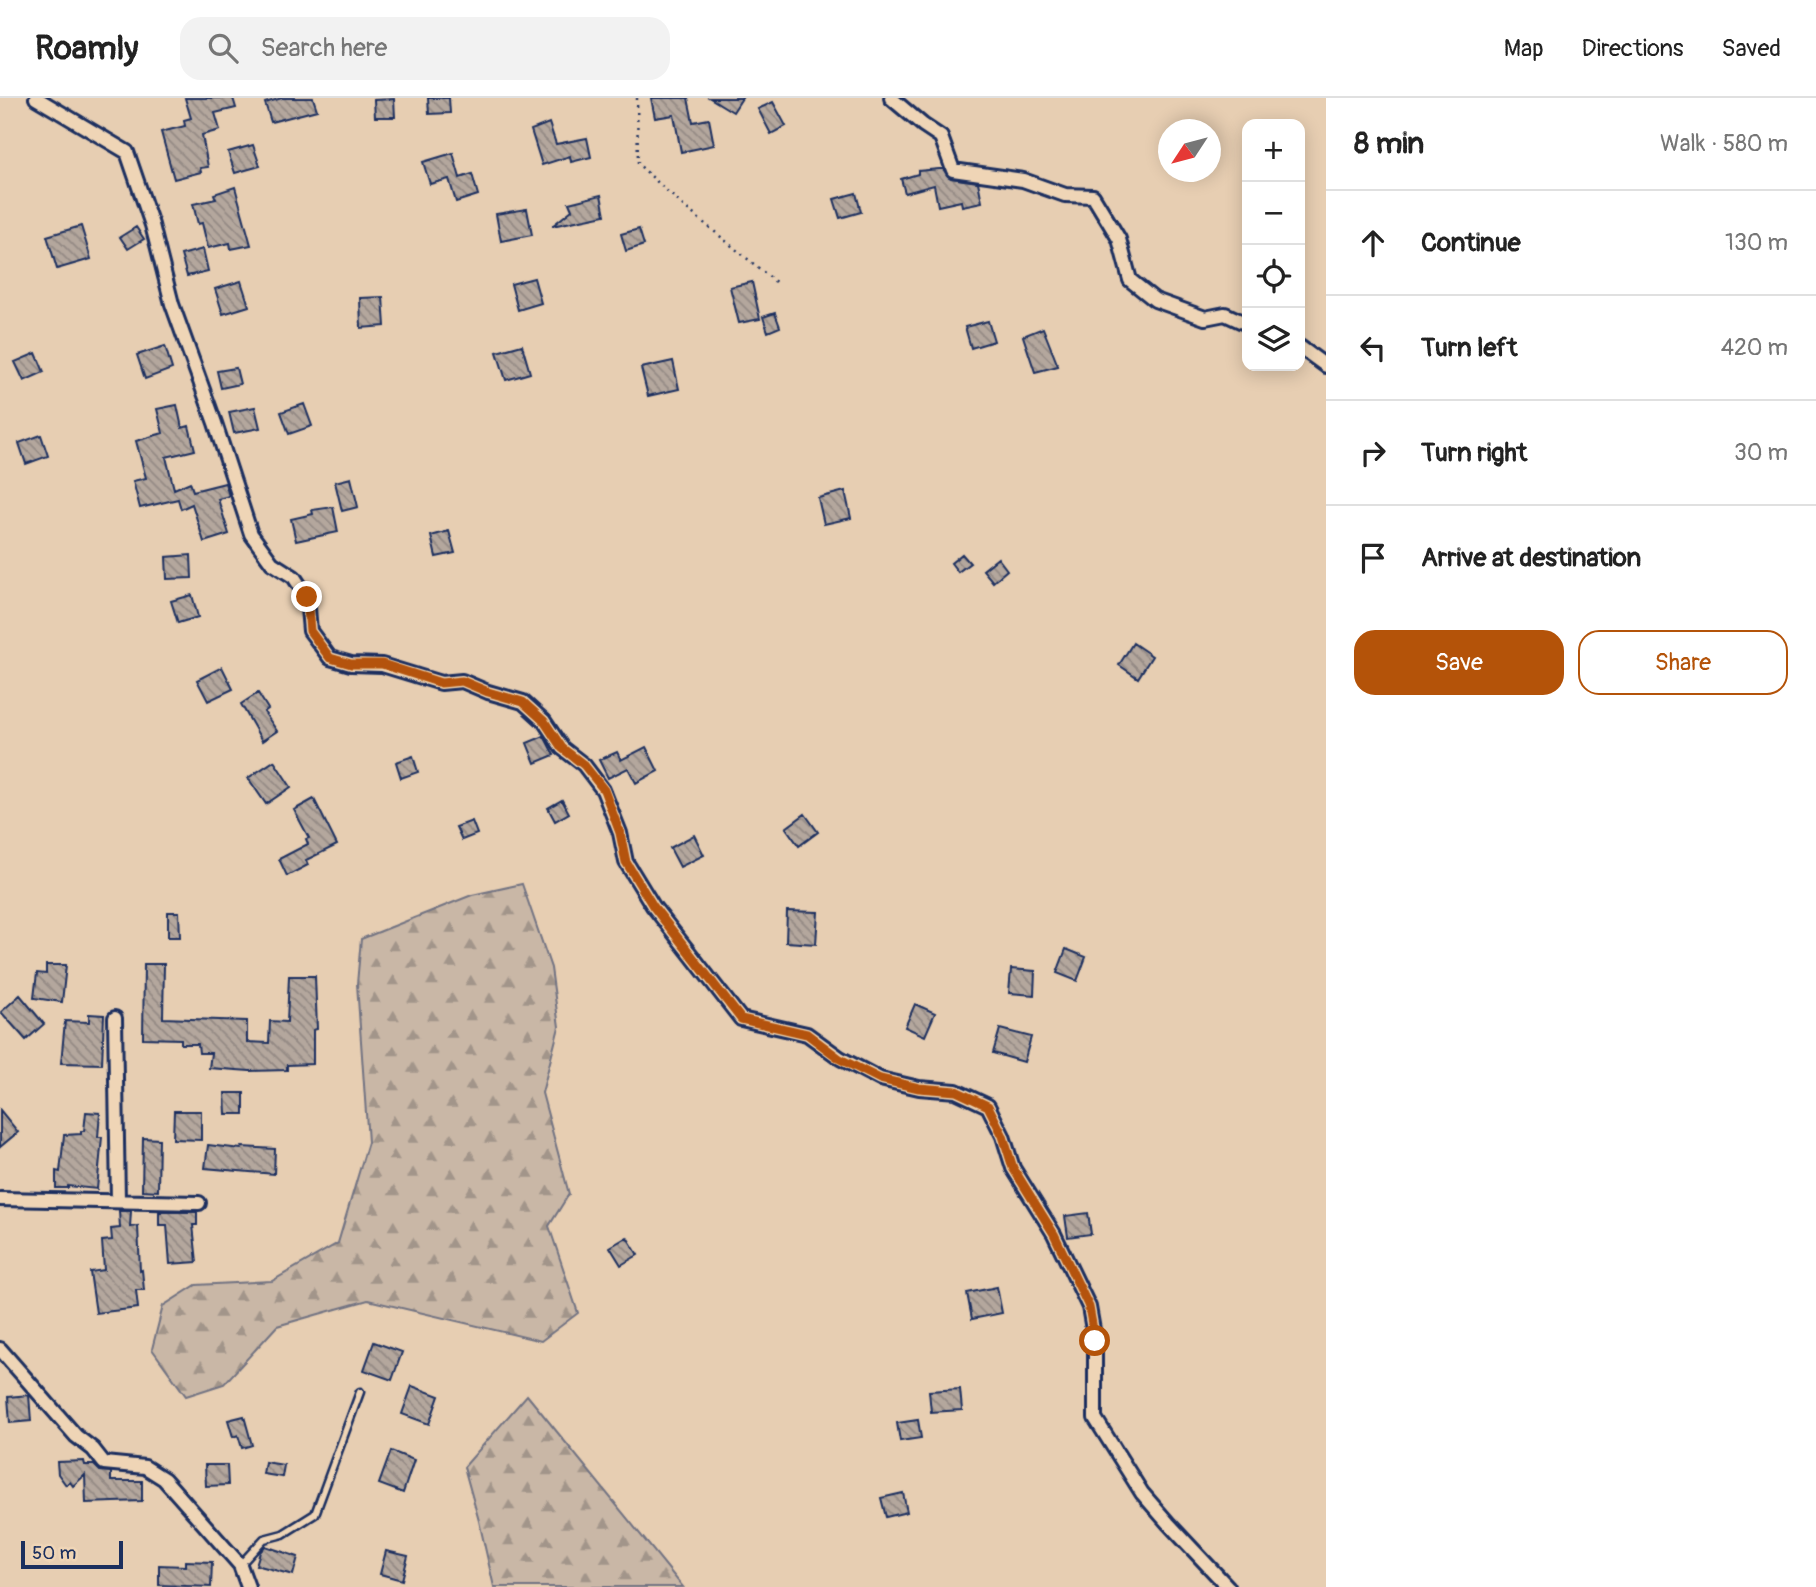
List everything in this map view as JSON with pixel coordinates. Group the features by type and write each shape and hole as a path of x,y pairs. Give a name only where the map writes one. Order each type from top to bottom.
{"street":[{"path":"36,98 127,152 152,225 172,304 251,534 272,563 294,577 307,597 310,631 330,658 351,664 382,664 441,683 462,681 523,702 544,721 562,748 584,765 604,790 620,833 626,862 653,906 741,1019 807,1034 840,1059 880,1079 919,1088 956,1091 988,1106 1003,1136 1013,1168 1054,1234 1089,1307 1095,1341 1095,1418 1142,1493 1228,1587"},
{"path":"891,98 941,137 953,170 1023,180 1065,195 1093,196 1119,239 1130,280 1155,300 1205,318 1225,314 1242,322"},
{"path":"1305,350 1326,366"},
{"path":"115,1018 118,1202"},
{"path":"0,1199 199,1203"},
{"path":"0,1349 76,1436 93,1449 104,1463 145,1467 164,1479 240,1565 248,1587"}],"lane":[{"path":"240,1565 264,1539 283,1534 315,1514 360,1392"}],"path":[{"path":"637,98 638,164 681,204 778,284"}],"green space":[{"path":"522,884 551,968 559,1027 542,1093 569,1194 549,1226 578,1313 541,1341 368,1300 277,1326 224,1384 186,1396 152,1349 163,1306 196,1285 272,1281 338,1243 368,1142 357,984 361,939 472,895"},
{"path":"527,1395 683,1587 494,1587 464,1467"}],"building":[{"path":"185,98 233,98 236,108 215,113 220,130 202,135 208,167 200,168 201,172 174,179 161,132 185,126 184,120 191,118"},
{"path":"282,98 313,98 317,110 271,122 265,103"},
{"path":"428,98 449,98 450,113 429,114"},
{"path":"651,98 688,98 693,122 709,119 714,145 681,152 674,115 655,118"},
{"path":"710,98 742,98 733,112"},
{"path":"394,99 395,117 375,117 374,100"},
{"path":"773,102 786,126 771,134 758,109"},
{"path":"549,123 556,144 587,138 591,157 571,162 570,156 542,165 531,130"},
{"path":"253,145 260,166 235,173 228,152"},
{"path":"453,153 460,178 472,174 478,195 456,202 449,179 430,184 423,162"},
{"path":"943,169 951,178 978,182 982,202 962,206 961,201 938,206 934,185 905,193 901,179 918,174 918,171"},
{"path":"235,187 251,245 231,249 230,243 208,248 202,223 198,224 193,204 216,199 214,194"},
{"path":"856,193 861,212 840,218 834,199"},
{"path":"601,195 605,215 552,226 572,210 569,203"},
{"path":"527,209 532,235 501,241 496,214"},
{"path":"81,226 91,259 57,269 47,236"},
{"path":"136,227 144,239 128,249 120,237"},
{"path":"639,229 644,245 626,251 621,234"},
{"path":"203,249 208,271 187,276 181,255"},
{"path":"534,278 541,303 518,310 511,284"},
{"path":"241,281 249,306 223,314 215,289"},
{"path":"752,282 760,319 739,323 730,287"},
{"path":"383,297 385,326 361,328 360,298"},
{"path":"775,313 780,327 768,332 763,317"},
{"path":"988,321 994,341 971,348 965,327"},
{"path":"1043,328 1058,366 1035,372 1023,336"},
{"path":"522,345 530,373 506,380 497,352"},
{"path":"165,346 172,369 145,379 137,355"},
{"path":"36,353 44,372 24,381 15,362"},
{"path":"673,361 679,389 648,396 641,368"},
{"path":"236,368 240,384 221,388 217,371"},
{"path":"304,404 312,426 289,434 281,412"},
{"path":"177,405 182,428 189,426 195,450 166,457 174,489 190,482 193,491 225,483 229,496 218,499 229,534 204,542 192,504 181,509 178,499 140,508 133,481 146,478 136,441 163,433 157,409"},
{"path":"255,407 260,428 234,433 229,412"},
{"path":"41,435 48,456 26,464 19,443"},
{"path":"351,478 358,507 342,511 335,482"},
{"path":"845,491 851,518 824,524 818,498"},
{"path":"333,507 338,532 296,541 291,519 313,514 312,510"},
{"path":"449,531 455,553 436,557 431,536"},
{"path":"962,554 970,563 958,572 951,563"},
{"path":"191,555 192,578 167,579 166,557"},
{"path":"998,558 1007,570 993,582 983,570"},
{"path":"192,595 198,617 178,623 171,601"},
{"path":"1133,643 1152,656 1138,678 1119,665"},
{"path":"222,667 233,689 208,701 197,680"},
{"path":"258,693 268,709 264,712 277,731 262,741 241,704"},
{"path":"544,736 554,755 535,763 527,743"},
{"path":"646,747 658,771 636,783 628,768 608,778 599,760 617,752 621,760"},
{"path":"413,756 418,772 401,778 396,762"},
{"path":"274,761 291,787 266,804 248,778"},
{"path":"314,799 337,845 306,860 308,865 287,876 279,859 308,844 306,839 309,838 294,810"},
{"path":"562,800 569,813 555,821 548,808"},
{"path":"805,814 818,832 799,846 786,828"},
{"path":"472,821 477,834 462,840 456,827"},
{"path":"694,835 704,855 680,867 670,848"},
{"path":"787,911 818,912 816,944 786,942"},
{"path":"168,912 179,912 180,937 168,937"},
{"path":"1066,949 1086,957 1077,981 1057,973"},
{"path":"144,964 164,964 163,1018 247,1021 247,1042 269,1043 270,1021 287,1022 289,976 315,976 317,1029 313,1030 313,1064 287,1065 287,1070 209,1068 211,1053 199,1053 198,1044 181,1044 181,1039 143,1038"},
{"path":"46,965 66,965 62,1002 34,998 37,973 46,974"},
{"path":"1011,969 1035,971 1034,995 1009,993"},
{"path":"20,995 44,1024 26,1040 1,1012"},
{"path":"915,1004 935,1013 925,1036 905,1027"},
{"path":"89,1014 104,1015 102,1064 61,1063 65,1021 89,1022"},
{"path":"1000,1029 1031,1037 1024,1062 993,1053"},
{"path":"225,1093 244,1093 244,1114 226,1114"},
{"path":"0,1110 18,1132 0,1147"},
{"path":"174,1111 201,1111 201,1140 173,1139"},
{"path":"86,1112 100,1113 98,1137 102,1137 97,1189 68,1186 56,1188 56,1171 60,1172 64,1135 81,1134 81,1131 84,1131"},
{"path":"143,1138 159,1139 158,1191 142,1190"},
{"path":"208,1145 275,1149 274,1174 205,1168"},
{"path":"119,1211 131,1211 130,1227 138,1226 140,1271 142,1270 144,1290 136,1290 138,1308 96,1313 90,1272 104,1270 102,1241 112,1240 111,1229 120,1228"},
{"path":"159,1212 197,1212 197,1225 193,1225 197,1262 170,1264 167,1225 159,1225"},
{"path":"1088,1213 1091,1234 1068,1237 1065,1216"},
{"path":"627,1237 638,1255 621,1265 610,1247"},
{"path":"997,1287 1002,1313 972,1319 967,1293"},
{"path":"374,1342 402,1352 392,1380 364,1370"},
{"path":"412,1386 439,1396 429,1424 402,1414"},
{"path":"960,1389 962,1410 931,1412 929,1391"},
{"path":"29,1395 31,1421 10,1423 8,1397"},
{"path":"244,1416 252,1445 242,1448 238,1435 233,1437 228,1420"},
{"path":"918,1420 921,1438 900,1441 897,1423"},
{"path":"391,1451 414,1460 403,1493 379,1484"},
{"path":"84,1461 85,1465 94,1465 100,1471 111,1472 111,1481 142,1481 142,1501 86,1503 85,1475 73,1486 70,1482 66,1485 58,1474 57,1462"},
{"path":"265,1462 284,1465 282,1477 263,1474"},
{"path":"205,1465 227,1465 228,1485 206,1486"},
{"path":"903,1493 907,1512 886,1517 881,1498"},
{"path":"265,1546 298,1557 293,1575 256,1565"},
{"path":"386,1551 408,1556 402,1580 380,1574"},
{"path":"186,1561 212,1562 211,1587 159,1585 159,1565 186,1566"}],"route":[{"path":"307,597 310,631 330,658 351,664 382,664 441,683 462,681 523,702 544,721 562,748 584,765 604,790 620,833 626,862 653,906 741,1019 807,1034 840,1059 880,1079 919,1088 956,1091 988,1106 1003,1136 1013,1168 1054,1234 1089,1307 1095,1341"}]}
